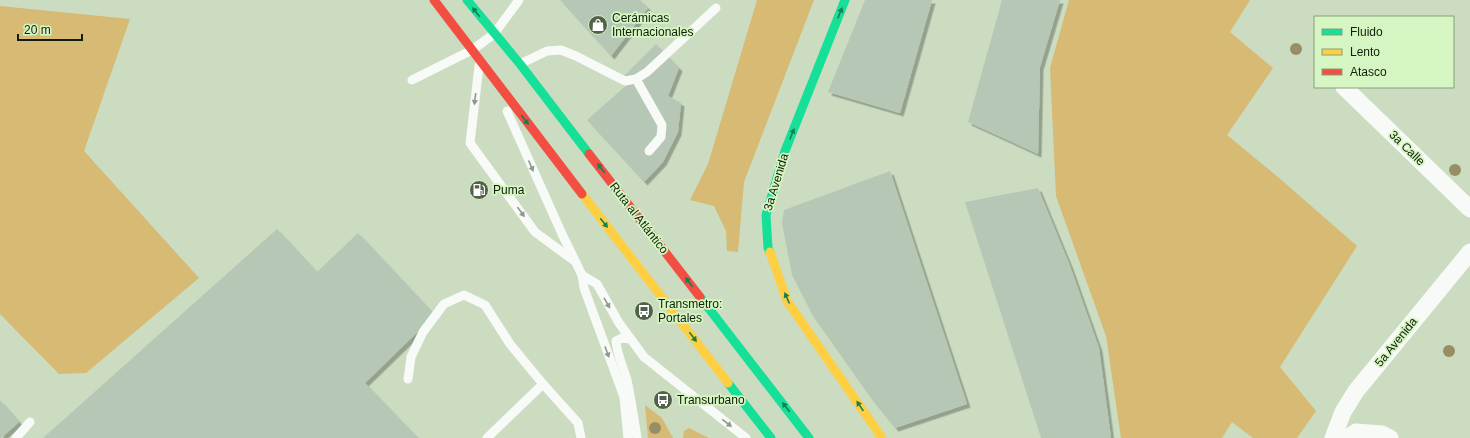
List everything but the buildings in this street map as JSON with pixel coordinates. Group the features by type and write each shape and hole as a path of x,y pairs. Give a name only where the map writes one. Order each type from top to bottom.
{"main road":[{"path":"434,0 493,79 771,438"},
{"name":"Ruta al Atlántico","path":"467,0 520,64 809,438"},
{"name":"3a Avenida","path":"845,0 785,151 766,215 768,248 788,301 882,438"}],"street":[{"name":"3a Calle","path":"1345,88 1470,209"},
{"name":"5a Avenida","path":"1333,438 1336,425 1356,391 1470,252"},
{"path":"1346,438 1356,432 1382,434 1390,438"}],"lane":[{"path":"412,80 472,50 494,34 519,0"},
{"path":"520,64 547,51 561,50 625,81 636,79 647,72 716,8"},
{"path":"479,60 470,143 535,232 575,261"},
{"path":"493,79 562,234 582,275 584,288 624,397 628,438"},
{"path":"636,79 662,125 661,137 649,151"},
{"path":"582,275 597,284 619,323 630,340 644,357 746,438"},
{"path":"408,379 411,358 423,332 444,304 464,295 485,305 510,344 578,423 581,438"},
{"path":"630,340 622,338 616,341 616,350 622,362 630,394 637,438"},
{"path":"487,438 543,384"},
{"path":"16,438 30,422"}],"shaded area":[{"path":"757,0 814,0 744,182 738,252 727,251 726,231 714,206 690,200 708,164"},
{"path":"1069,0 1250,0 1230,32 1273,68 1227,135 1357,246 1280,367 1316,411 1297,438 1253,438 1232,422 1222,438 1121,438 1106,336 1056,196 1050,68"},
{"path":"0,6 130,19 84,151 199,278 86,373 59,374 0,314"},
{"path":"645,405 662,418 673,438 648,438"},
{"path":"689,428 709,438 683,438 684,431"}],"traffic: fast":[{"path":"467,0 520,64 589,154"},
{"path":"770,252 768,248 766,215 785,151 845,0"},
{"path":"700,297 809,438"},
{"path":"728,383 771,438"}],"traffic: slow":[{"path":"582,194 728,383"},
{"path":"770,252 787,301 882,438"}],"traffic: jam":[{"path":"434,0 582,194"},
{"path":"589,154 700,297"}],"place":[{"name":"Cerámicas Internacionales","path":"598,25"},
{"name":"Puma","path":"479,190"},
{"name":"Transmetro: Portales","path":"644,311"},
{"name":"Transurbano","path":"663,400"}]}
